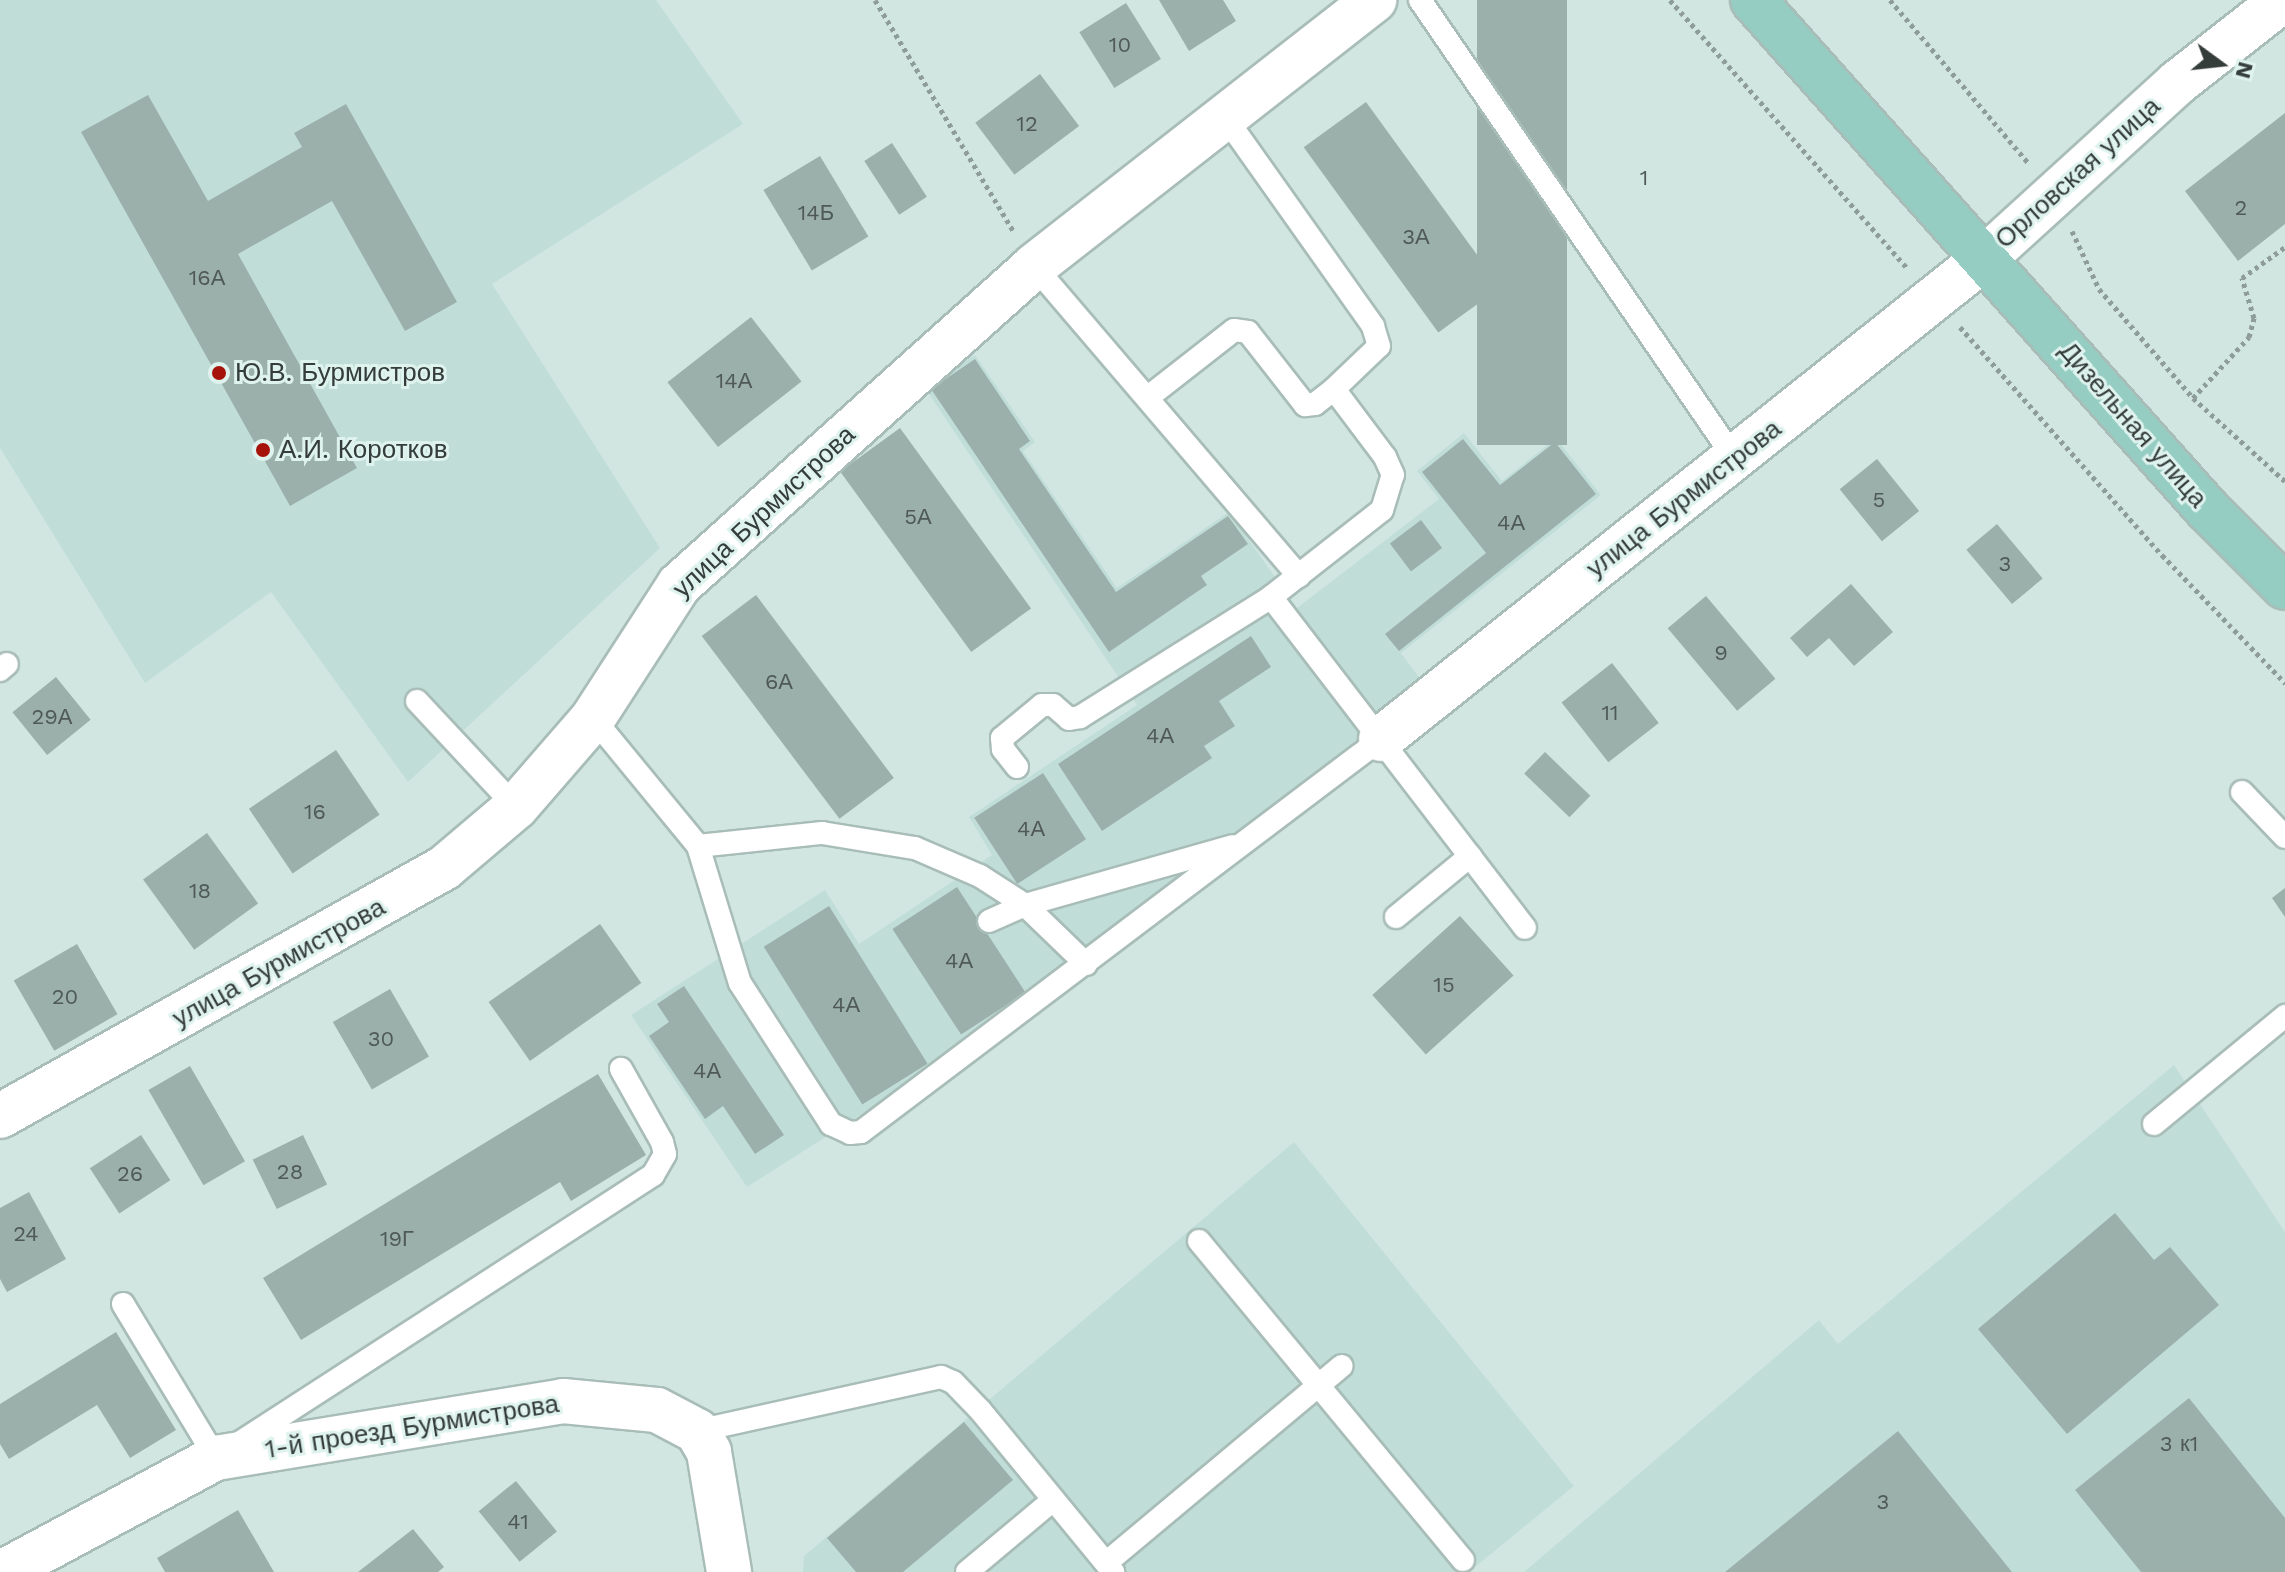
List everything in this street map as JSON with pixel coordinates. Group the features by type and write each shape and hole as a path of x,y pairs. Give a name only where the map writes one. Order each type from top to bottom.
{"main road":[{"name":"Дизельная улица","path":"1753,0 1986,257 2207,509 2285,587"}],"street":[{"name":"улица Бурмистрова","path":"0,1116 384,905 444,868 516,807 593,718 679,585 1034,266 1375,0"},
{"name":"Орловская улица","path":"1986,257 2177,83 2283,0"},
{"name":"улица Бурмистрова","path":"1381,739 1986,257"},
{"name":"1-й проезд Бурмистрова","path":"3,1572 216,1458 563,1401 657,1410 697,1431"},
{"path":"697,1431 709,1452 729,1572"}],"lane":[{"path":"1420,0 1735,459"},
{"path":"1147,398 1239,328 1248,332 1300,402 1315,404 1373,357 1378,336 1225,117"},
{"path":"1034,266 1299,576"},
{"path":"1017,767 1002,738 1042,705 1053,705 1069,719 1080,717 1271,597 1382,510 1391,493 1393,475 1385,457 1334,389"},
{"path":"1271,597 1525,928"},
{"path":"417,701 516,807"},
{"path":"593,718 698,846 740,983 840,1131 861,1132 1381,739"},
{"path":"2242,792 2285,837"},
{"path":"698,846 822,833 900,844 945,859 1025,905 1086,964"},
{"path":"989,921 1025,905 1248,842"},
{"path":"1396,917 1470,856"},
{"path":"2154,1124 2285,1016"},
{"path":"123,1304 216,1458 653,1175 665,1154 662,1142 621,1069"},
{"path":"1199,1241 1463,1560"},
{"path":"697,1431 941,1377 960,1389 1109,1568 1342,1366"},
{"path":"967,1572 1053,1500"}],"path":[{"path":"875,0 1034,266"},
{"path":"1670,0 2162,555 2285,683"},
{"path":"1890,0 2055,194 2099,289 2193,398 2285,481"},
{"path":"2193,398 2249,337 2254,318 2242,278 2285,247"}],"shaded area":[{"path":"0,0 656,0 743,124 492,284 660,548 408,782 271,592 145,683 0,448"},
{"path":"975,355 1035,442 1023,451 1117,588 1229,512 1297,608 1439,499 1417,471 1464,433 1502,481 1556,438 1601,495 1401,653 1428,689 931,1070 747,1187 631,1015 825,890 859,944 992,855 969,817 1137,705 925,388"},
{"path":"2174,1065 2285,1232 2285,1572 1524,1572 1819,1320 1838,1344"},
{"path":"1294,1142 1574,1486 1469,1572 803,1572 804,1556"}],"building":[{"path":"1159,0 1223,0 1236,21 1189,51"},
{"path":"1477,0 1567,0 1567,445 1477,445"},
{"path":"1126,3 1161,59 1114,88 1079,32"},
{"path":"1040,74 1079,126 1014,175 975,123"},
{"path":"148,95 208,201 302,147 294,133 346,104 457,302 405,331 332,201 238,254 357,468 290,506 81,132"},
{"path":"1366,102 1501,287 1438,333 1304,147"},
{"path":"2285,113 2285,224 2238,261 2185,191"},
{"path":"892,143 927,197 899,215 864,161"},
{"path":"820,156 868,237 812,271 763,190"},
{"path":"751,317 801,382 718,447 667,382"},
{"path":"975,359 1030,441 1019,449 1116,592 1228,516 1248,544 1201,576 1207,585 1109,652 931,389"},
{"path":"900,428 1031,608 971,652 840,471"},
{"path":"1463,439 1500,485 1555,442 1596,494 1399,651 1385,634 1486,553 1422,472"},
{"path":"1877,459 1919,511 1882,541 1840,489"},
{"path":"1421,520 1442,548 1411,571 1390,543"},
{"path":"1997,524 2043,578 2012,604 1966,550"},
{"path":"1851,584 1893,632 1854,666 1829,638 1807,657 1790,638"},
{"path":"756,595 894,778 840,819 702,636"},
{"path":"1706,596 1775,679 1737,711 1668,628"},
{"path":"1251,636 1271,667 1219,701 1235,726 1204,746 1212,758 1102,831 1058,764"},
{"path":"1612,663 1659,723 1608,762 1562,702"},
{"path":"56,677 91,720 47,755 12,712"},
{"path":"336,750 380,815 293,873 249,809"},
{"path":"1545,752 1590,796 1569,817 1524,774"},
{"path":"1043,773 1086,839 1017,884 974,818"},
{"path":"207,833 258,903 194,950 143,879"},
{"path":"957,887 1026,993 961,1035 892,929"},
{"path":"2285,888 2285,917 2272,898"},
{"path":"829,906 928,1064 862,1105 764,947"},
{"path":"1460,916 1514,975 1426,1054 1372,995"},
{"path":"600,924 641,983 530,1061 489,1002"},
{"path":"77,944 118,1014 54,1051 14,980"},
{"path":"684,986 784,1135 755,1154 723,1106 705,1119 649,1036 669,1022 657,1004"},
{"path":"390,989 429,1057 372,1090 333,1022"},
{"path":"190,1066 245,1161 203,1185 148,1090"},
{"path":"598,1074 646,1155 571,1201 560,1182 301,1340 263,1278"},
{"path":"141,1135 170,1180 119,1214 90,1168"},
{"path":"303,1135 327,1184 277,1209 253,1160"},
{"path":"29,1192 66,1259 7,1292 0,1279 0,1208"},
{"path":"2115,1213 2154,1260 2170,1247 2219,1305 2067,1434 1978,1329"},
{"path":"116,1332 176,1430 130,1458 97,1405 9,1459 0,1444 0,1404"},
{"path":"2189,1398 2285,1518 2285,1572 2141,1572 2075,1490"},
{"path":"964,1422 1013,1480 903,1572 856,1572 827,1538"},
{"path":"1898,1431 2012,1572 1725,1572 1838,1480"},
{"path":"516,1481 557,1532 520,1562 479,1511"},
{"path":"238,1510 274,1572 165,1572 157,1558"},
{"path":"413,1529 444,1567 438,1572 358,1572"}],"place":[{"name":"Ю.В. Бурмистров","path":"219,373"},
{"name":"А.И. Коротков","path":"263,450"}]}
